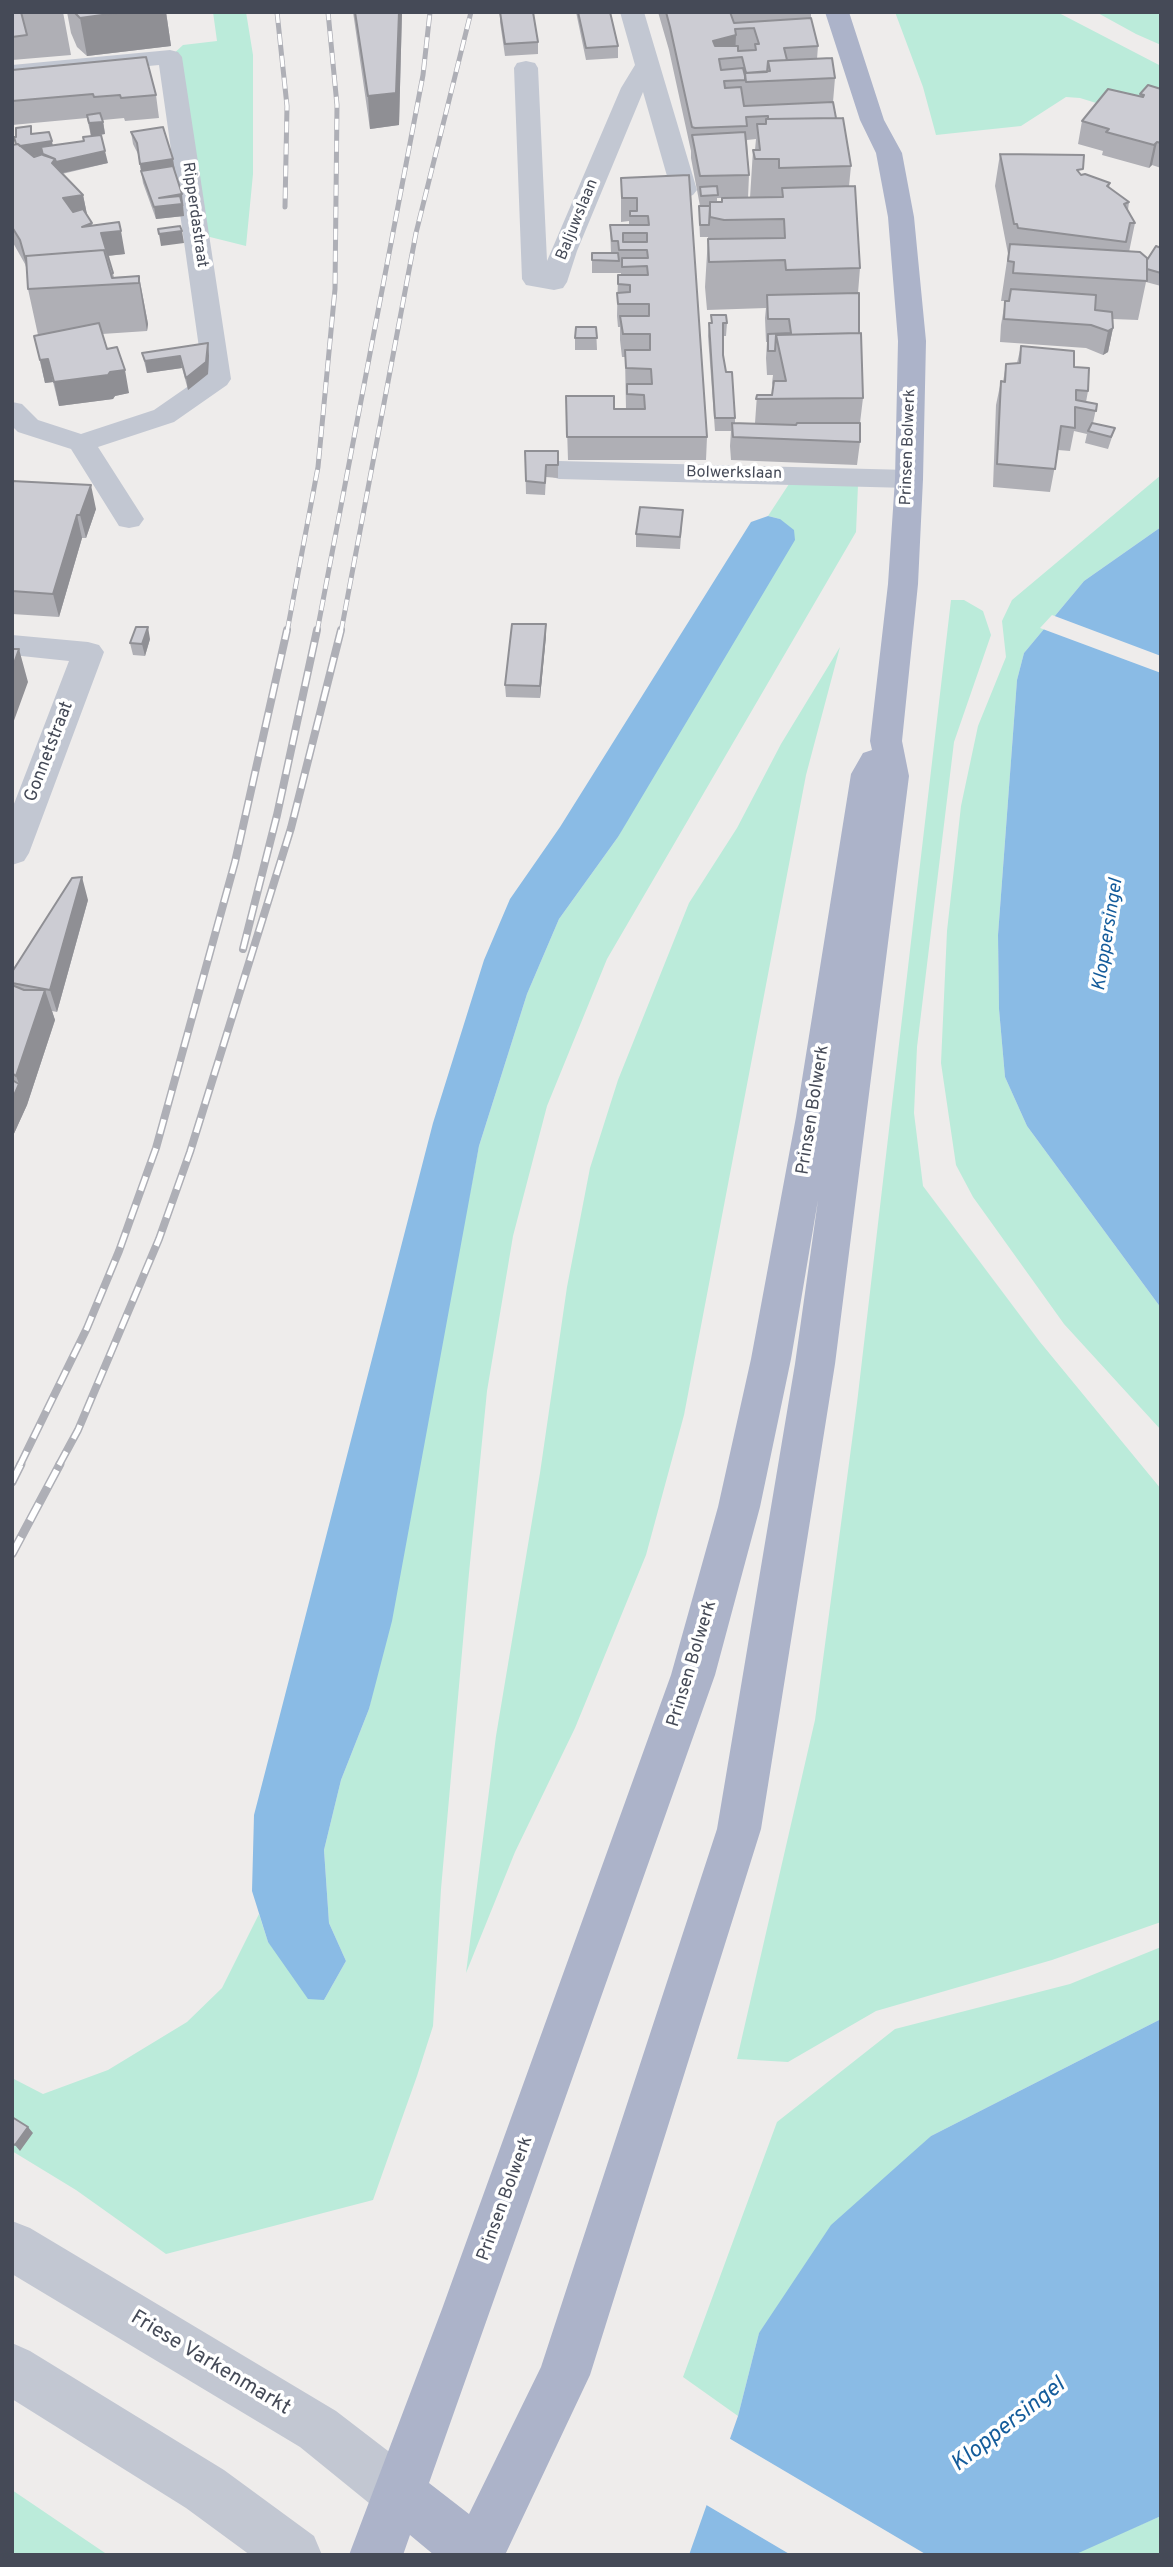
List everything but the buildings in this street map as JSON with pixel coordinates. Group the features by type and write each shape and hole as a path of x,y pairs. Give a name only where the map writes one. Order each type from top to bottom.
{"main road":[{"name":"Prinsen Bolwerk","path":"477,2555 564,2375 739,1829 817,1350 893,776 886,741 904,584 912,341 901,216 889,153 872,120 837,12"},
{"name":"Prinsen Bolwerk","path":"860,12 893,118 889,153"},
{"name":"Prinsen Bolwerk","path":"376,2555 693,1675 739,1507 771,1359 814,1117 867,774 886,741"},
{"path":"399,2493 477,2555"}],"street":[{"path":"632,12 684,190"},
{"name":"Ripperdastraat","path":"12,72 170,57 216,379 164,416 80,443"},
{"name":"Baljuwslaan","path":"526,68 535,279 554,282 564,251 628,101 648,64"},
{"path":"12,410 28,426 80,443 129,519"},
{"name":"Bolwerkslaan","path":"559,470 909,479"},
{"name":"Gonnetstraat","path":"12,645 88,652 12,853"},
{"name":"Friese Varkenmarkt","path":"12,2246 318,2429 399,2493"},
{"path":"12,2369 205,2489 295,2555"}],"green space":[{"path":"213,12 246,12 253,55 253,174 246,246 198,234 170,57 183,45 217,41"},
{"path":"895,12 1057,12 1161,66 1161,123 1080,98 1066,97 1021,126 936,135 923,87"},
{"path":"1096,12 1161,12 1161,45 1136,34"},
{"path":"1161,475 1161,527 1084,581 1024,653 1017,680 998,935 999,1009 1005,1077 1027,1126 1161,1308 1161,1430 1064,1324 973,1197 956,1165 941,1063 947,931 961,806 978,726 1006,657 1002,621 1012,600"},
{"path":"789,484 858,485 856,532 607,959 547,1106 513,1236 487,1391 441,1889 433,2026 417,2076 373,2200 166,2254 76,2190 12,2151 12,2078 43,2094 108,2070 187,2022 222,1988 259,1914 268,1942 324,2000 346,1961 329,1923 324,1850 341,1780 369,1709 479,1146 527,994 559,919 618,837 780,519 768,516"},
{"path":"951,600 964,600 983,611 991,635 954,742 917,1047 914,1113 923,1186 1040,1342 1161,1489 1161,1922 1052,1960 876,2011 788,2062 737,2059 815,1720 857,1403"},
{"path":"840,647 806,775 684,1415 646,1555 575,1728 515,1852 466,1973 496,1736 540,1473 567,1287 590,1168 618,1080 689,903 737,828 781,744"},
{"path":"1161,1947 1161,2019 931,2136 759,2333 738,2416 683,2377 777,2122 895,2029 1070,1984"},
{"path":"12,2490 108,2555 12,2555"},
{"path":"1161,2516 1161,2555 1078,2555 1077,2552"}],"water":[{"path":"768,516 780,519 794,530 795,540 618,837 559,919 527,994 479,1146 392,1621 369,1709 341,1780 324,1850 329,1923 346,1961 324,2000 308,1999 268,1942 252,1891 254,1815 433,1123 484,960 510,899 560,827 751,522"},
{"name":"Kloppersingel","path":"1161,527 1161,1308 1027,1126 1005,1077 999,1009 998,935 1017,680 1024,653 1084,581"},
{"name":"Kloppersingel","path":"1161,2019 1161,2516 1074,2555 689,2555 738,2416 759,2333 831,2225 931,2136"}],"pier":[{"path":"1052,615 1161,656 1161,673 1040,628"},
{"path":"727,2437 927,2555 791,2555 703,2503"}],"railway":[{"path":"277,12 287,106 285,207"},
{"path":"287,632 318,467 335,289 337,105 328,12"},
{"path":"317,632 423,75 430,12"},
{"path":"341,632 416,233 471,12"},
{"path":"20,1465 87,1328 119,1251 156,1148 235,862 287,630"},
{"path":"243,949 277,815 317,630"},
{"path":"59,1465 78,1430 159,1239 190,1152 291,828 341,630"},
{"path":"12,1482 21,1464"},
{"path":"12,1554 60,1464"}]}
